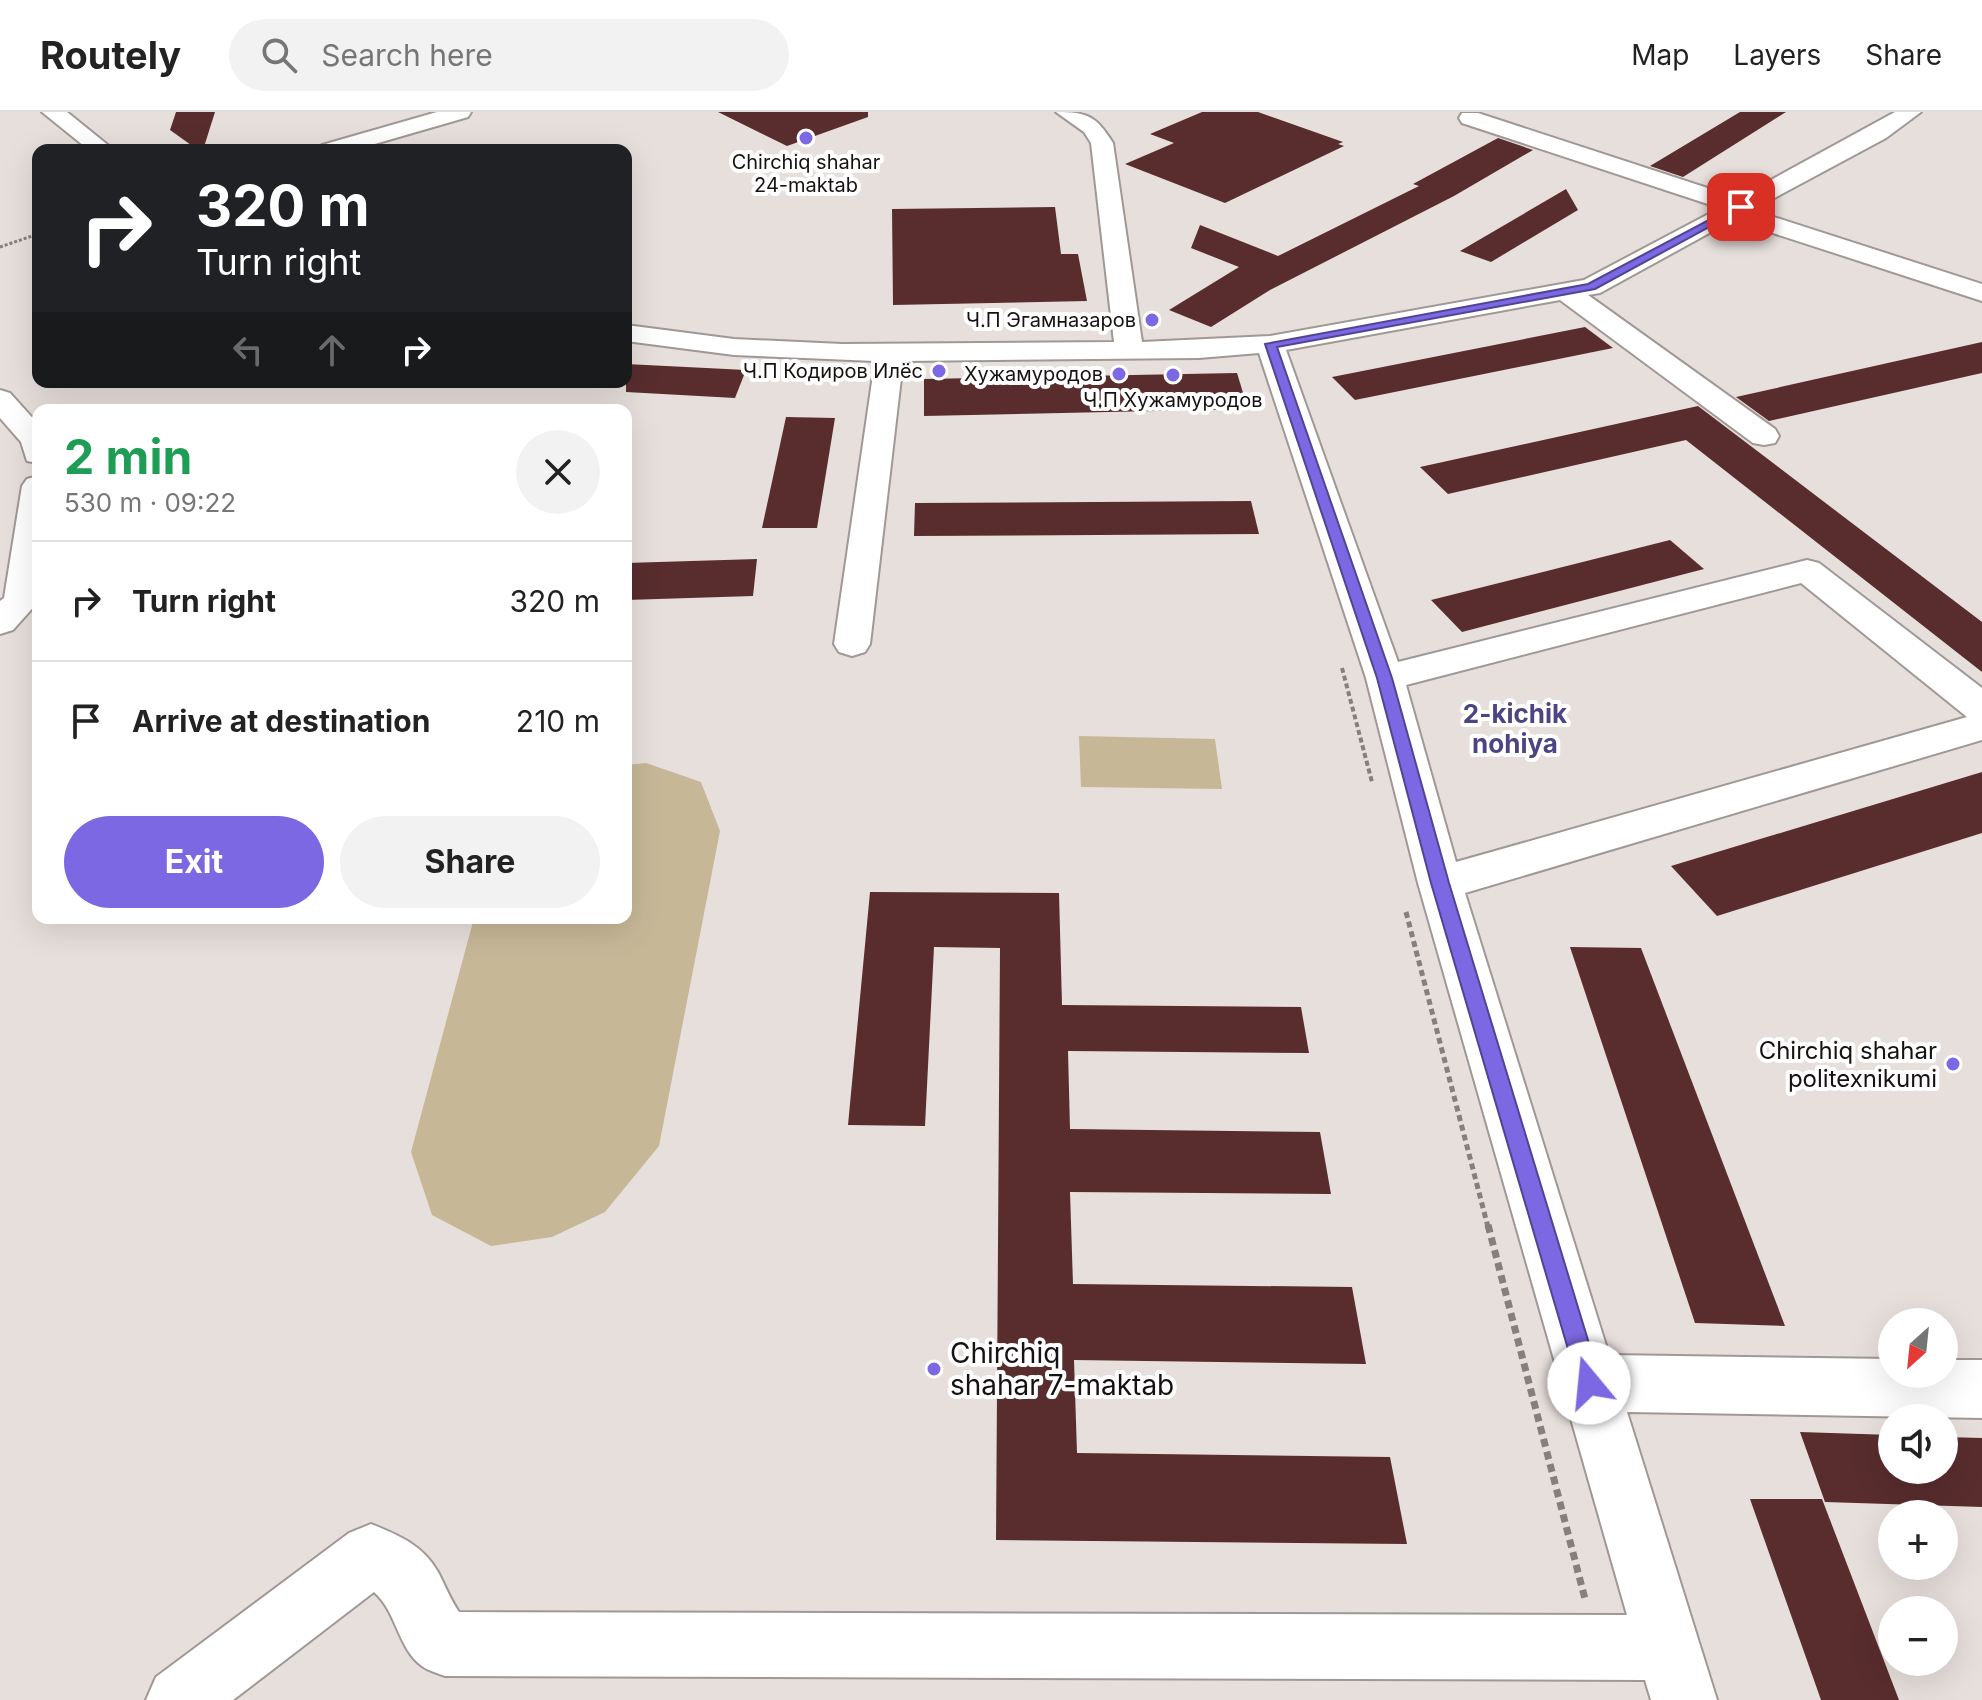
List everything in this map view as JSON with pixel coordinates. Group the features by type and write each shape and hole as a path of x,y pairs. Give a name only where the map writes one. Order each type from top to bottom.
{"street":[{"path":"53,112 95,144"},
{"path":"351,144 460,112"},
{"path":"632,334 734,347 890,353 1199,350 1270,344 1591,287 1878,133 1910,112"},
{"path":"1087,117 1102,143 1129,351"},
{"path":"1470,118 1982,293"},
{"path":"1566,292 1764,436"},
{"path":"1270,344 1385,678 1422,896 1589,1383 1676,1674"},
{"path":"852,644 890,353"},
{"path":"0,399 32,436"},
{"path":"0,622 21,601 32,527"},
{"path":"1385,678 1807,571 1982,708"},
{"path":"1422,896 1982,726"},
{"path":"1589,1383 1982,1389"},
{"path":"179,1700 371,1555 396,1569 409,1583 430,1629 445,1644 1597,1647 1676,1674"}],"path":[{"path":"0,247 32,236"},
{"path":"1341,662 1373,786"},
{"path":"1422,896 1597,1647"}],"shaded area":[{"path":"1079,736 1215,739 1222,789 1081,787"},
{"path":"646,763 701,782 720,831 659,1146 605,1212 552,1237 491,1246 432,1215 411,1152 472,924 632,924 632,764"}],"building":[{"path":"176,112 215,112 205,144 190,144 170,130"},
{"path":"718,112 868,112 868,117 787,146"},
{"path":"1202,112 1258,112 1343,142 1338,144 1344,146 1225,203 1125,164 1174,143 1150,134"},
{"path":"1740,112 1786,112 1683,177 1650,166"},
{"path":"1498,138 1533,150 1454,196 1270,290 1211,327 1169,310 1239,267 1191,248 1200,225 1278,256 1419,186 1413,184"},
{"path":"1566,189 1578,210 1491,262 1460,251"},
{"path":"1055,207 1061,254 1078,254 1087,301 893,305 892,209"},
{"path":"1585,327 1613,348 1355,400 1332,377"},
{"path":"1982,342 1982,373 1769,421 1736,397"},
{"path":"632,364 746,370 735,398 626,392 626,388 632,388"},
{"path":"1237,373 1248,409 924,416 924,379"},
{"path":"1698,406 1982,622 1982,672 1686,440 1448,494 1420,467"},
{"path":"786,417 835,418 817,528 762,528"},
{"path":"1251,501 1259,534 914,536 915,503"},
{"path":"1670,540 1704,569 1462,632 1431,600"},
{"path":"757,559 753,596 632,600 632,563"},
{"path":"1982,772 1982,833 1717,916 1671,866"},
{"path":"870,892 1059,893 1062,1005 1301,1007 1309,1053 1068,1051 1070,1129 1320,1132 1331,1194 1070,1192 1073,1284 1352,1287 1366,1364 1074,1360 1077,1453 1390,1457 1407,1544 996,1540 1000,948 934,947 925,1126 848,1125"},
{"path":"1570,947 1641,948 1785,1326 1695,1323"},
{"path":"1800,1432 1878,1435 1878,1484 1958,1484 1958,1437 1982,1438 1982,1507 1958,1506 1958,1500 1878,1500 1878,1504 1825,1502"},
{"path":"1750,1499 1822,1499 1878,1645 1878,1676 1890,1676 1899,1700 1821,1700"}],"place":[{"name":"Chirchiq shahar 24-maktab","path":"806,138"},
{"name":"Ч.П Эгамназаров","path":"1152,320"},
{"name":"Ч.П Кодиров Илёс","path":"939,371"},
{"name":"Хужамуродов","path":"1119,374"},
{"name":"Ч.П Хужамуродов","path":"1173,375"},
{"name":"Chirchiq shahar politexnikumi","path":"1953,1064"},
{"name":"Chirchiq shahar 7-maktab","path":"934,1369"}],"district":[{"name":"2-kichik nohiya","path":"1515,728"}],"route":[{"path":"1589,1383 1440,883 1385,678 1282,371 1270,344 1591,287 1741,207"}]}
